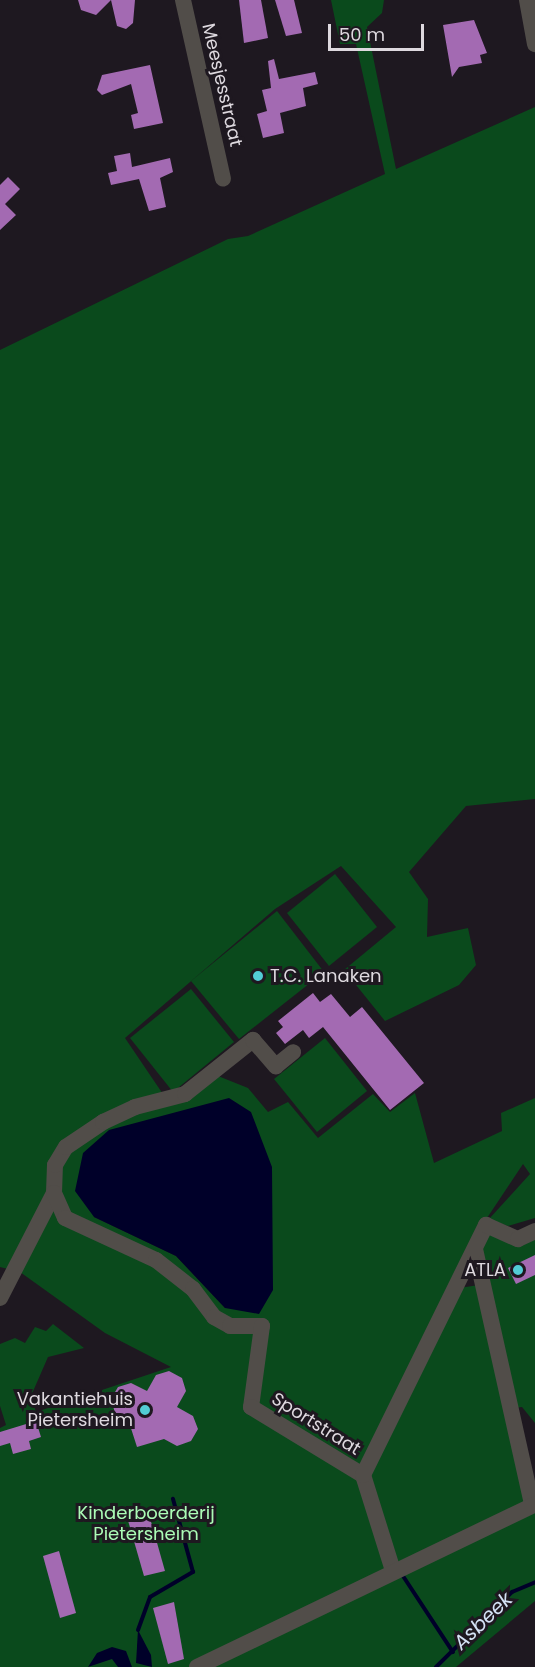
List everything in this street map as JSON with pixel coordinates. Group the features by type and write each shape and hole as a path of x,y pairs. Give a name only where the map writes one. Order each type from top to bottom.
{"street":[{"name":"Meesjesstraat","path":"183,0 223,179"},
{"path":"527,0 535,44"},
{"path":"0,1298 54,1193 56,1165 66,1147 103,1122 135,1107 185,1095 253,1040 276,1066 293,1052"},
{"name":"Sportstraat","path":"54,1193 66,1218 156,1260 192,1289 214,1317 241,1328 262,1326 251,1407 363,1476 393,1571"},
{"path":"363,1476 486,1225 518,1239 535,1231"},
{"path":"197,1667 533,1504 475,1249"}],"green space":[{"name":"Kinderboerderij Pietersheim","path":"331,0 384,0 382,13 367,27 396,169 535,107 535,799 466,806 409,872 428,899 427,937 468,928 476,965 459,985 385,1021 344,970 396,927 341,866 275,909 125,1038 169,1103 218,1076 248,1088 268,1112 288,1102 318,1138 373,1094 390,1112 415,1093 434,1163 502,1131 501,1113 535,1098 535,1218 508,1226 489,1219 530,1174 523,1164 479,1230 459,1288 479,1285 535,1507 535,1601 456,1667 0,1667 0,1428 6,1425 0,1406 0,1344 15,1338 25,1343 35,1327 46,1331 53,1324 84,1348 48,1357 31,1396 36,1412 171,1367 105,1333 20,1272 0,1267 0,350 228,239 248,236 385,174 356,44 340,44","holes":["272,1167 270,1228 225,1308 176,1256 94,1217"]},
{"path":"335,874 377,927 329,966 287,913"},
{"name":"T.C. Lanaken","path":"277,911 324,972 239,1039 191,981"},
{"path":"191,989 234,1042 173,1092 130,1038"},
{"path":"325,1038 367,1091 317,1132 274,1079"},
{"path":"485,1235 535,1236 535,1423 522,1407 514,1408 479,1253"}],"water":[{"path":"229,1098 251,1112 272,1167 273,1290 259,1314 225,1308 176,1256 94,1217 75,1191 83,1153 109,1130"},
{"path":"138,1630 151,1655 152,1667 136,1663"},
{"path":"112,1647 126,1651 132,1667 118,1667 112,1659 88,1667 97,1653"}],"building":[{"path":"78,0 111,0 96,15 81,10"},
{"path":"111,0 135,0 133,23 126,29 117,26"},
{"path":"239,0 261,0 268,38 244,43"},
{"path":"275,0 294,0 302,33 286,36"},
{"path":"474,20 487,53 480,55 482,63 459,67 452,77 443,25"},
{"path":"274,59 279,79 315,72 318,84 303,88 306,106 280,113 284,133 263,138 257,114 267,111 262,90 271,88 268,61"},
{"path":"150,65 163,123 134,129 131,115 138,113 131,84 102,95 97,90 102,75"},
{"path":"130,153 132,167 170,158 173,172 160,178 166,207 149,211 139,179 111,185 108,173 117,171 114,156"},
{"path":"8,177 20,189 5,204 16,215 0,230 0,185"},
{"path":"313,993 320,1002 331,994 350,1017 362,1007 424,1083 390,1110 323,1027 309,1038 303,1030 285,1044 276,1033 283,1027 278,1021"},
{"name":"ATLA","path":"535,1255 535,1275 516,1284 508,1268"},
{"name":"Vakantiehuis Pietersheim","path":"169,1371 182,1378 186,1391 177,1407 193,1416 198,1429 191,1441 177,1446 164,1439 137,1447 128,1419 115,1413 111,1399 118,1387 131,1383 147,1391 156,1375"},
{"path":"36,1421 41,1437 29,1441 31,1449 13,1454 10,1443 0,1446 0,1432"},
{"path":"148,1511 165,1571 144,1576 127,1517"},
{"path":"59,1551 76,1613 60,1618 43,1556"},
{"path":"174,1602 184,1659 168,1664 153,1608"}],"waterway":[{"path":"138,1630 150,1597 193,1572 173,1499"},
{"path":"403,1576 453,1652"},
{"name":"Asbeek","path":"436,1667 512,1592 535,1582"}],"place":[{"name":"T.C. Lanaken","path":"258,976"},
{"name":"ATLA","path":"518,1270"},
{"name":"Vakantiehuis Pietersheim","path":"145,1410"}]}
